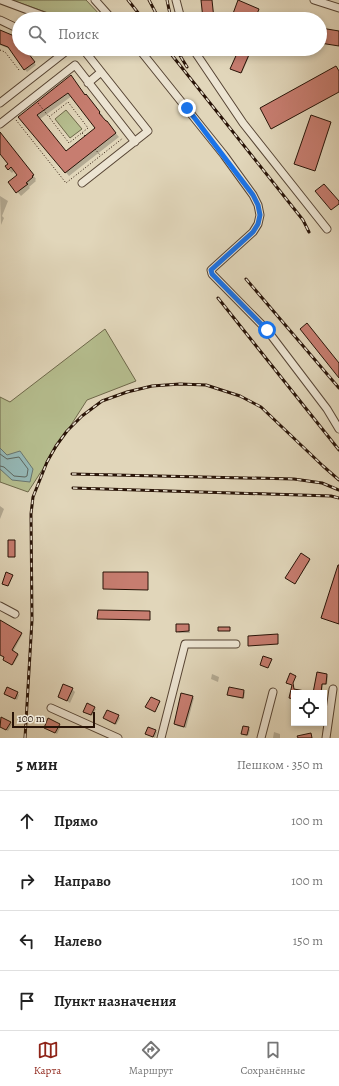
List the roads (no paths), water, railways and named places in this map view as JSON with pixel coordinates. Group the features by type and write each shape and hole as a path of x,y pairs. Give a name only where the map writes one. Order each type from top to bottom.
{"street":[{"path":"1,0 33,12"},
{"path":"95,0 106,12"},
{"path":"176,0 179,12"},
{"path":"314,0 339,8"},
{"path":"0,20 12,26"},
{"path":"0,103 59,56"},
{"path":"82,183 148,131 88,56"},
{"path":"145,56 224,155 253,195 258,205 260,215 258,224 253,232 211,270 212,274 267,330 327,409 339,429"},
{"path":"198,56 243,123 327,229"},
{"path":"0,124 75,65 135,142"},
{"path":"88,83 101,72"},
{"path":"0,606 15,614"},
{"path":"161,738 185,644 236,644"},
{"path":"326,738 333,689"},
{"path":"261,738 273,692"},
{"path":"51,708 118,738"}],"water":[{"path":"0,448 7,455 20,451 33,469 30,482 12,480 0,469"}],"railway":[{"path":"128,0 137,12"},
{"path":"149,0 155,12"},
{"path":"167,0 170,12"},
{"path":"173,56 303,220 309,232"},
{"path":"180,56 187,67"},
{"path":"246,279 339,388"},
{"path":"218,298 339,450"},
{"path":"25,738 32,620 31,514 33,497 47,462 56,446 67,431 82,416 102,401 127,392 152,386 180,384 206,385 240,396 261,407 339,480"},
{"path":"72,474 294,479 322,483 339,490"},
{"path":"73,488 331,496 339,498"}]}
